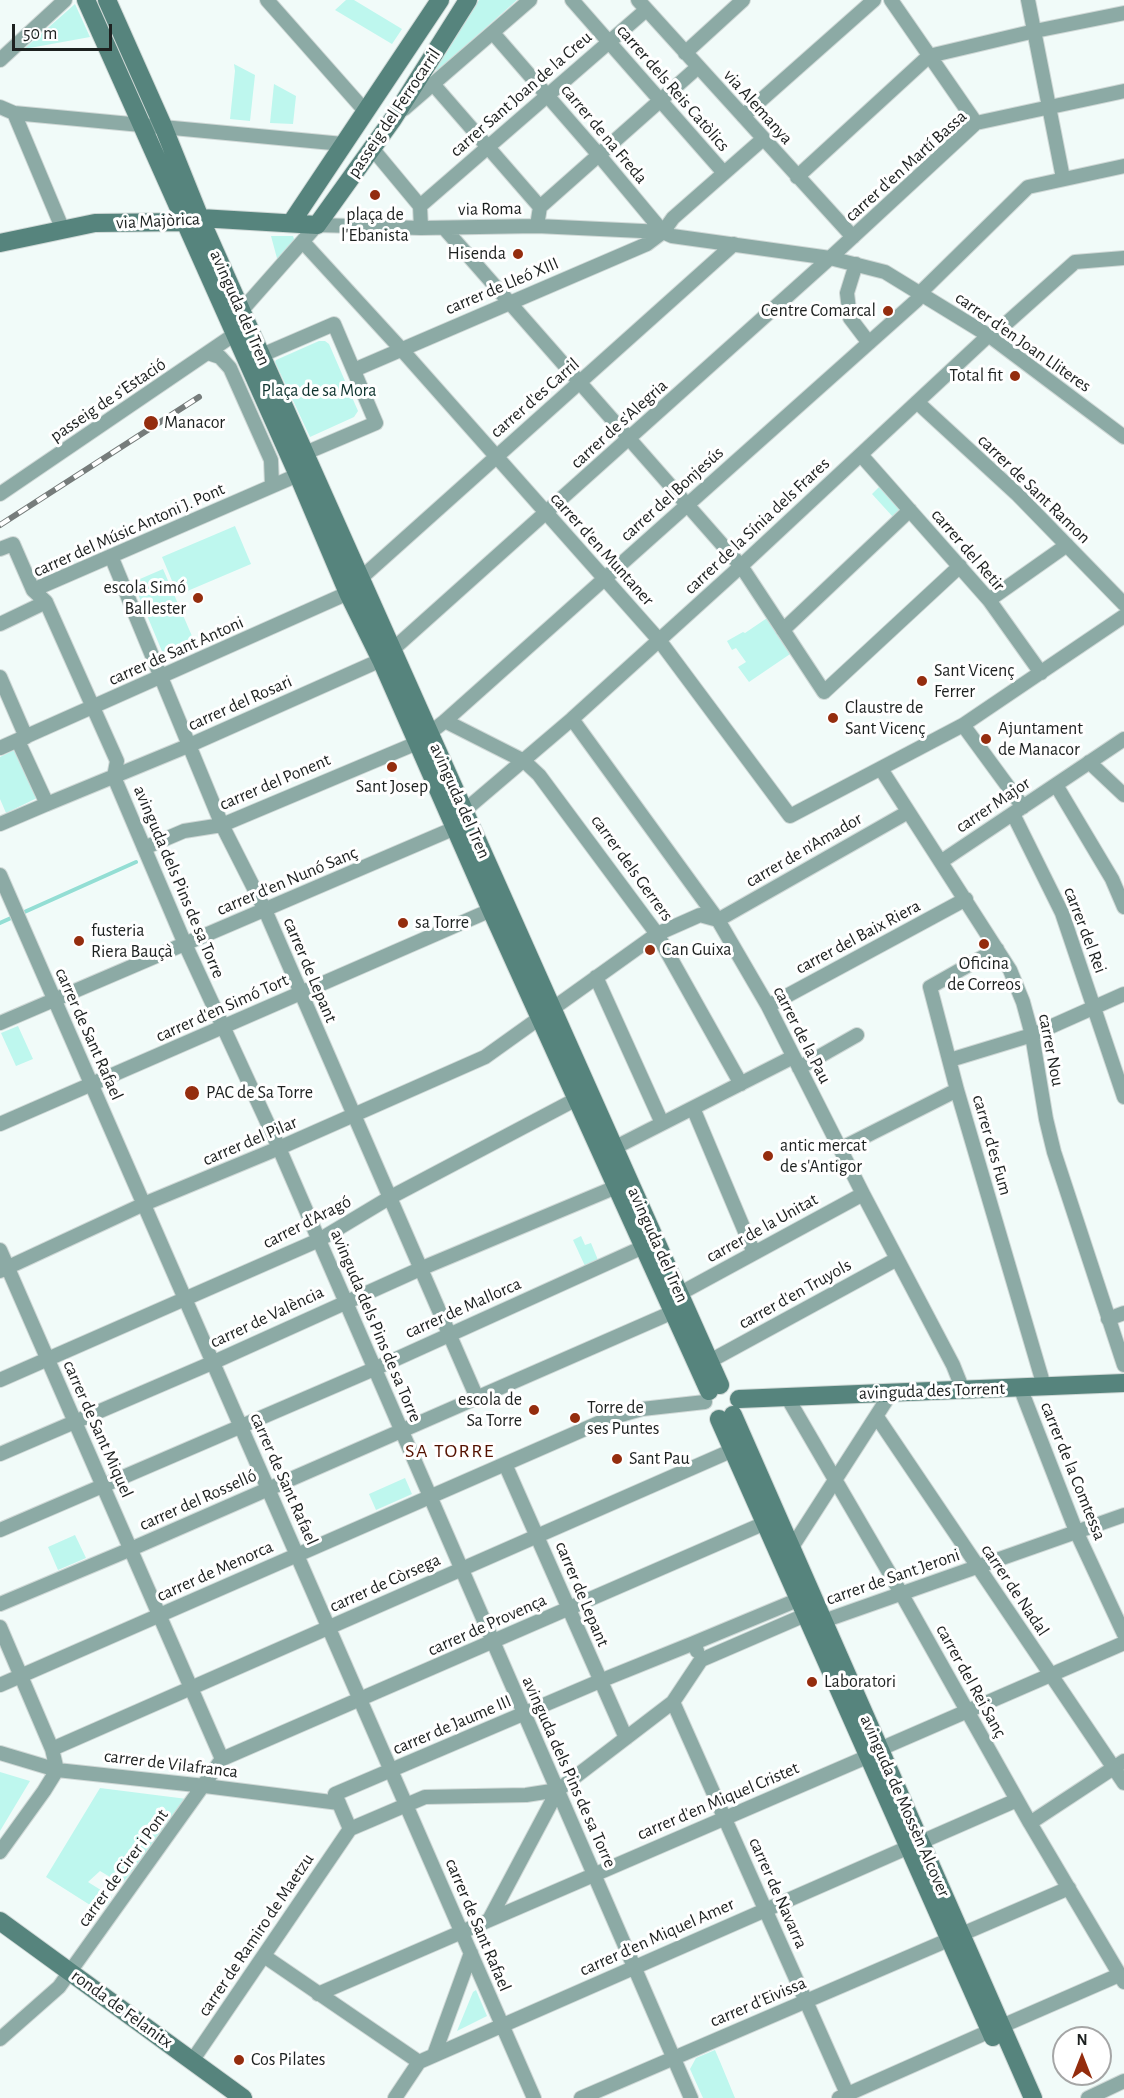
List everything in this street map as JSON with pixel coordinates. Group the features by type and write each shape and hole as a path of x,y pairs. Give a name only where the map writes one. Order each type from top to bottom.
{"main road":[{"path":"86,0 141,124 193,220"},
{"path":"107,0 163,126 193,220 235,321 301,464"},
{"name":"passeig del Ferrocarril","path":"291,224 440,0"},
{"name":"passeig del Ferrocarril","path":"317,225 393,119 468,0"},
{"name":"via Majòrica","path":"0,243 95,223 193,220 317,225"},
{"name":"avinguda del Tren","path":"235,321 262,355 348,593 387,654"},
{"name":"avinguda del Tren","path":"301,464 361,578 387,654 423,738 455,828 491,910 546,1013"},
{"name":"avinguda del Tren","path":"423,738 464,811 546,1013 583,1096 616,1187 712,1393"},
{"name":"avinguda del Tren","path":"583,1096 614,1148 710,1361 712,1393"},
{"name":"avinguda des Torrent","path":"731,1411 787,1397 1124,1383"},
{"path":"726,1385 735,1390 731,1411 710,1413 712,1393 726,1385"},
{"name":"avinguda de Mossèn Alcover","path":"731,1411 733,1450 765,1522 812,1610 996,2029 1020,2098"},
{"name":"avinguda de Mossèn Alcover","path":"731,1411 792,1547 812,1610"},
{"name":"ronda de Felanitx","path":"0,1921 243,2098"},
{"name":"avinguda de Mossèn Alcover","path":"996,2029 1034,2098"}],"street":[{"path":"0,60 65,0"},
{"path":"267,0 366,112"},
{"path":"393,119 530,0"},
{"name":"carrer dels Reis Catòlics","path":"572,0 724,173"},
{"path":"685,53 743,0"},
{"path":"743,116 874,0"},
{"path":"891,0 976,123"},
{"path":"1028,0 1063,178"},
{"name":"carrer Sant Joan de la Creu","path":"420,206 609,42 642,5"},
{"name":"via Alemanya","path":"642,5 853,237"},
{"path":"798,177 929,56 1124,13"},
{"name":"carrer de na Freda","path":"493,33 663,232"},
{"path":"537,226 540,207 698,67"},
{"path":"433,84 540,207"},
{"name":"carrer d'en Martí Bassa","path":"853,237 976,123 1124,91"},
{"path":"0,107 14,113 343,144"},
{"path":"14,113 63,230"},
{"name":"carrer de Lleó XIII","path":"354,370 647,244 663,232 673,218 763,139"},
{"path":"372,147 420,206 421,228"},
{"name":"carrer del Bonjesús","path":"423,738 445,721 917,300 920,293 1028,187 1124,166"},
{"name":"via Roma","path":"317,225 421,228 537,226 663,232 672,236 734,244"},
{"name":"passeig de s'Estació","path":"0,494 208,353 317,225"},
{"path":"444,228 741,566 824,692 960,566"},
{"name":"carrer de s'Alegria","path":"387,654 630,439 853,237"},
{"name":"carrer d'en Muntaner","path":"303,242 497,456 659,640 790,816 882,769"},
{"name":"carrer d'en Joan Lliteres","path":"734,244 830,258 885,272 990,336 1124,437"},
{"name":"carrer d'es Carril","path":"361,578 734,244"},
{"name":"carrer de la Sínia dels Frares","path":"464,811 572,719 741,566 916,402 1075,262 1124,258"},
{"path":"856,264 848,293 850,318 869,343"},
{"path":"235,321 262,355 334,324 376,423 301,464"},
{"path":"208,353 220,357 230,368 271,460 272,485"},
{"name":"carrer de Sant Ramon","path":"916,402 1017,494 1124,604"},
{"name":"carrer del Retir","path":"861,455 989,600 1041,673"},
{"name":"carrer del Músic Antoni J. Pont","path":"0,624 46,602 33,590 272,485 301,464"},
{"path":"783,630 910,510"},
{"path":"989,600 1067,544"},
{"path":"6,546 33,590"},
{"name":"carrer de Lepant","path":"111,556 222,825 265,910 477,1398"},
{"name":"carrer de Sant Antoni","path":"0,748 348,593"},
{"name":"avinguda dels Pins de sa Torre","path":"46,602 117,761 114,777 185,944 279,1148 691,2098"},
{"path":"882,769 963,725 1124,616"},
{"name":"carrer del Rosari","path":"0,824 190,745 387,654"},
{"path":"0,677 48,804"},
{"name":"carrer de la Pau","path":"572,719 718,920 768,1006 862,1194 953,1365 963,1390"},
{"name":"carrer dels Gerrers","path":"445,721 524,761 557,797 657,934 741,1084"},
{"name":"carrer del Rei","path":"963,725 1018,810 1062,913 1124,1097"},
{"name":"carrer del Ponent","path":"144,848 184,831 222,825 423,738"},
{"name":"carrer Major","path":"942,861 1124,739"},
{"path":"1089,762 1124,795"},
{"name":"carrer Nou","path":"882,769 1010,970 1023,1002 1032,1035 1054,1152 1124,1365"},
{"path":"1056,785 1118,875 1124,907"},
{"name":"carrer de n'Amador","path":"718,920 908,812"},
{"name":"carrer d'en Nunó Sanç","path":"0,1023 455,828"},
{"name":"carrer de Sant Rafael","path":"0,875 534,2098"},
{"name":"carrer del Baix Riera","path":"768,1006 966,899"},
{"name":"carrer d'en Simó Tort","path":"0,1124 491,910"},
{"name":"carrer del Pilar","path":"4,1269 144,1204 279,1148 485,1057 657,934 700,915 718,920"},
{"name":"carrer d'es Fum","path":"997,949 930,987 957,1090 1044,1386"},
{"path":"596,977 663,1123"},
{"path":"950,1060 1032,1035 1124,994"},
{"path":"614,1148 741,1084 796,1063 857,1035"},
{"path":"840,1149 957,1090"},
{"name":"carrer d'Aragó","path":"0,1380 319,1240 389,1198 583,1096"},
{"path":"693,1108 754,1253"},
{"name":"carrer de València","path":"0,1454 214,1362 345,1301 616,1187"},
{"name":"carrer de la Unitat","path":"680,1294 862,1194"},
{"name":"carrer de Mallorca","path":"0,1530 374,1368 643,1246"},
{"name":"carrer de Sant Miquel","path":"0,1250 4,1269 48,1359 222,1759"},
{"name":"carrer d'en Truyols","path":"710,1361 897,1259"},
{"name":"carrer del Rosselló","path":"0,1604 673,1312"},
{"path":"1108,1319 1124,1313"},
{"name":"carrer de la Comtessa","path":"1020,1387 1076,1531 1124,1634"},
{"name":"carrer de Menorca","path":"0,1685 610,1418 712,1393"},
{"path":"792,1547 891,1393"},
{"name":"carrer del Rei Sanç","path":"787,1397 901,1593 1030,1823 1122,1978"},
{"name":"carrer de Nadal","path":"877,1417 1051,1675 1119,1764 1124,1783"},
{"name":"carrer de Còrsega","path":"52,1749 733,1450"},
{"name":"carrer de Lepant","path":"505,1464 626,1738"},
{"name":"carrer de Sant Jeroni","path":"812,1610 901,1593 1124,1515"},
{"name":"carrer de Provença","path":"222,1759 765,1522"},
{"path":"489,1920 558,1790 673,1702 701,1660 812,1610"},
{"name":"carrer de Jaume III","path":"339,1803 335,1794 600,1681 694,1643 812,1610"},
{"path":"0,1628 52,1749 57,1770 0,1852"},
{"path":"694,1643 701,1660"},
{"name":"carrer d'en Miquel Cristet","path":"318,1994 1124,1643"},
{"name":"carrer de Navarra","path":"673,1702 806,2001 845,2097"},
{"name":"carrer de Vilafranca","path":"0,1753 57,1770 339,1803"},
{"path":"205,1786 222,1759"},
{"path":"1030,1823 1119,1764"},
{"name":"carrer de Cirer i Pont","path":"0,2039 59,1987 205,1786"},
{"path":"339,1803 350,1829 425,1797 526,1795 558,1790"},
{"name":"carrer d'en Miquel Amer","path":"419,2062 1017,1800"},
{"name":"carrer de Ramiro de Maetzu","path":"192,2061 350,1829"},
{"name":"carrer d'Eivissa","path":"581,2098 1069,1888"},
{"path":"434,2055 471,1953"},
{"path":"264,1956 419,2062 395,2098"},
{"path":"845,2097 996,2029 1122,1978"},
{"path":"1088,2098 1124,2081"}],"green space":[{"path":"346,0 354,0 402,29 392,44 335,10"},
{"path":"479,0 517,0 437,71 436,69"},
{"path":"75,4 90,37 24,49"},
{"path":"234,64 255,75 250,121 230,119"},
{"path":"274,84 296,96 293,124 270,123"},
{"path":"271,236 293,236 295,242 278,262"},
{"name":"Plaça de sa Mora","path":"319,341 329,344 358,411 354,417 310,437 275,362"},
{"path":"881,485 900,506 901,510 893,517 872,494"},
{"path":"235,526 251,564 178,595 162,557"},
{"path":"163,569 195,643 164,656 133,582"},
{"path":"773,614 796,650 749,682 738,667 746,662 736,648 732,650 727,641 745,633"},
{"path":"14,750 37,798 6,813 0,799 0,757"},
{"path":"18,1026 33,1059 16,1066 1,1033"},
{"path":"581,1236 585,1245 591,1243 598,1260 585,1266 573,1240"},
{"path":"405,1478 412,1494 376,1510 369,1494"},
{"path":"75,1535 86,1558 58,1570 48,1547"},
{"path":"0,1772 30,1781 0,1831"},
{"path":"100,1788 187,1799 122,1884 100,1871 88,1882 112,1897 106,1907 94,1899 90,1905 46,1877"},
{"path":"476,1990 487,2016 457,2031 473,1992"},
{"path":"715,2050 735,2098 703,2098 690,2069 696,2058"}],"waterway":[{"path":"0,923 136,862"}],"railway":[{"path":"0,525 199,397"}],"place":[{"name":"plaça de l'Ebanista","path":"375,195"},
{"name":"Hisenda","path":"518,254"},
{"name":"Centre Comarcal","path":"888,311"},
{"name":"Total fit","path":"1015,376"},
{"name":"Manacor","path":"151,423"},
{"name":"escola Simó Ballester","path":"198,598"},
{"name":"Sant Vicenç Ferrer","path":"922,681"},
{"name":"Claustre de Sant Vicenç","path":"833,718"},
{"name":"Ajuntament de Manacor","path":"986,739"},
{"name":"Sant Josep","path":"392,767"},
{"name":"sa Torre","path":"403,923"},
{"name":"fusteria Riera Bauçà","path":"79,941"},
{"name":"Oficina de Correos","path":"984,944"},
{"name":"Can Guixa","path":"650,950"},
{"name":"PAC de Sa Torre","path":"192,1093"},
{"name":"antic mercat de s'Antigor","path":"768,1156"},
{"name":"escola de Sa Torre","path":"534,1410"},
{"name":"Torre de ses Puntes","path":"575,1418"},
{"name":"Sant Pau","path":"617,1459"},
{"name":"Laboratori","path":"812,1682"},
{"name":"Cos Pilates","path":"239,2060"}],"district":[{"name":"SA TORRE","path":"450,1451"}]}
